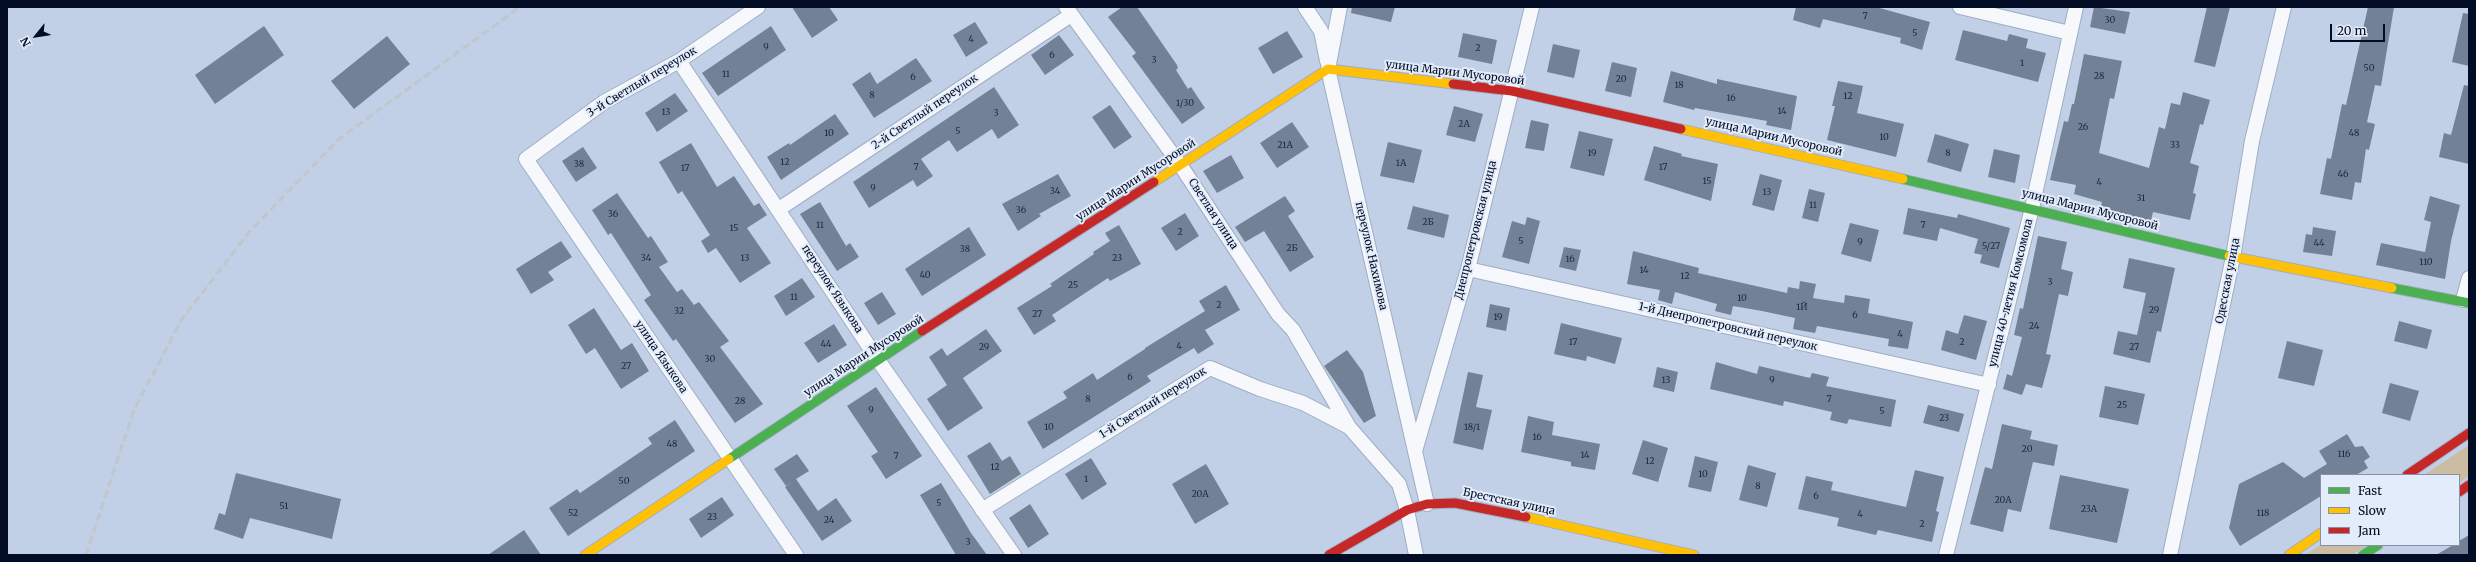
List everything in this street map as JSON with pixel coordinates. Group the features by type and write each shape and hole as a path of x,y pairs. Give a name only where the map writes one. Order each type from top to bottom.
{"street":[{"name":"3-й Светлый переулок","path":"526,159 604,102 680,61 758,7"},
{"path":"1305,7 1320,31 1328,69"},
{"name":"переулок Нахимова","path":"1340,7 1328,69 1427,504"},
{"name":"Днепропетровская улица","path":"1415,452 1468,269 1532,7"},
{"path":"1960,7 2070,33"},
{"name":"улица 40-летия Комсомола","path":"1946,555 2032,208 2076,7"},
{"name":"Одесская улица","path":"2170,555 2233,257 2252,141 2284,7"},
{"name":"Светлая улица","path":"1068,11 1181,166 1278,314 1292,330 1349,427"},
{"name":"2-й Светлый переулок","path":"778,209 1068,11"},
{"name":"переулок Языкова","path":"680,61 878,360 1014,555"},
{"name":"улица Марии Мусоровой","path":"584,555 878,360 1181,166 1328,69 1512,91 2032,208 2233,257 2466,302"},
{"name":"улица Языкова","path":"526,159 796,555"},
{"name":"1-й Днепропетровский переулок","path":"1468,269 1989,385"},
{"path":"2466,302 2469,278"},
{"name":"1-й Светлый переулок","path":"982,510 1210,368 1260,389 1303,403 1349,427 1399,484 1407,510 1416,555"},
{"path":"2408,474 2469,433"},
{"path":"2460,491 2469,485"},
{"name":"Брестская улица","path":"1329,555 1407,510 1427,504 1455,503 1478,506 1694,555"},
{"path":"2289,555 2320,534"},
{"path":"2363,555 2376,546"}],"shaded area":[{"path":"2469,445 2469,476 2460,482 2460,474 2426,474"},
{"path":"2320,546 2366,546 2352,555 2305,555"}],"building":[{"path":"792,7 829,7 838,20 812,38"},
{"path":"1122,7 1137,7 1177,65 1178,68 1176,70 1188,89 1191,87 1205,108 1182,124 1132,56 1136,53 1108,17"},
{"path":"1352,7 1395,7 1391,22 1351,13"},
{"path":"1796,7 1876,7 1930,22 1922,50 1900,43 1901,38 1823,19 1820,28 1793,20"},
{"path":"2094,7 2130,12 2125,34 2090,27"},
{"path":"2207,7 2230,7 2215,67 2194,62"},
{"path":"2368,7 2394,7 2381,86 2375,85 2367,122 2375,124 2369,150 2366,149 2361,183 2355,182 2352,200 2320,194 2327,158 2331,159 2342,104 2346,105"},
{"path":"2463,13 2469,14 2469,66 2452,62"},
{"path":"975,22 988,43 966,57 953,35"},
{"path":"264,26 284,55 215,104 195,75"},
{"path":"771,26 786,50 718,96 702,73"},
{"path":"1963,30 2007,41 2009,34 2028,39 2026,48 2046,53 2038,82 1955,60"},
{"path":"1287,31 1303,57 1273,74 1258,48"},
{"path":"1463,33 1497,40 1492,64 1458,57"},
{"path":"1059,35 1074,55 1045,75 1031,55"},
{"path":"387,36 410,64 354,109 331,81"},
{"path":"1553,44 1580,50 1574,78 1547,72"},
{"path":"2084,54 2122,61 2114,99 2110,98 2099,153 2149,168 2159,127 2165,129 2171,103 2180,105 2183,92 2210,100 2203,125 2200,124 2190,163 2199,166 2193,193 2196,194 2190,220 2153,212 2150,225 2120,218 2100,210 2102,202 2074,194 2076,185 2050,180 2064,121 2068,122 2072,104 2074,104"},
{"path":"916,58 932,81 874,118 852,84 870,72 877,84"},
{"path":"1612,62 1637,68 1631,97 1605,91"},
{"path":"1671,71 1717,84 1717,79 1797,96 1791,130 1766,125 1767,121 1695,108 1694,110 1663,102"},
{"path":"1838,81 1863,86 1857,113 1904,124 1896,157 1827,140 1835,106 1832,106"},
{"path":"2464,85 2469,86 2469,164 2439,157 2444,133 2451,135"},
{"path":"994,87 1019,125 998,139 992,129 957,152 949,140 921,159 933,176 917,187 913,180 869,208 853,182"},
{"path":"675,93 688,111 657,132 645,113"},
{"path":"1110,105 1132,137 1114,149 1092,117"},
{"path":"1454,106 1483,114 1475,142 1446,135"},
{"path":"835,114 849,134 781,180 767,157 789,143 790,145"},
{"path":"1531,120 1549,124 1544,151 1525,148"},
{"path":"1292,122 1309,147 1277,168 1260,143"},
{"path":"1579,131 1613,139 1604,176 1570,168"},
{"path":"1935,134 1969,144 1961,172 1927,162"},
{"path":"1388,142 1422,150 1414,183 1380,176"},
{"path":"691,143 717,187 734,176 754,206 759,203 767,215 747,228 771,263 740,283 716,248 708,253 701,241 710,235 682,191 678,194 659,162"},
{"path":"1654,146 1682,154 1681,156 1718,164 1711,201 1644,180"},
{"path":"583,147 597,168 576,182 562,161"},
{"path":"1994,149 2020,155 2015,183 1988,177"},
{"path":"1231,155 1244,178 1217,193 1203,171"},
{"path":"1058,174 1071,196 1039,214 1041,216 1018,231 1002,204"},
{"path":"1760,174 1782,180 1774,211 1752,205"},
{"path":"1809,189 1825,193 1818,222 1802,218"},
{"path":"617,193 648,238 651,236 668,262 659,267 677,292 682,289 694,305 699,302 729,341 720,347 763,404 735,423 676,339 673,341 644,300 651,295 611,233 608,235 592,210"},
{"path":"1285,196 1295,211 1288,216 1314,257 1290,272 1264,231 1245,242 1235,227"},
{"path":"2430,196 2460,205 2451,241 2445,279 2376,265 2381,243 2425,252 2431,222 2424,220"},
{"path":"820,202 846,246 850,243 859,257 837,271 800,214"},
{"path":"1413,206 1449,215 1444,238 1407,229"},
{"path":"1908,208 1957,218 1958,214 2010,228 1999,268 1980,263 1982,255 1974,253 1978,239 1940,228 1937,241 1903,234"},
{"path":"1185,213 1199,236 1176,251 1161,228"},
{"path":"1527,217 1540,221 1529,264 1502,257 1512,221 1525,225"},
{"path":"1850,223 1879,230 1871,262 1841,254"},
{"path":"1119,225 1141,264 1110,281 1108,278 1052,315 1056,321 1034,335 1017,308 1052,286 1050,284 1094,254 1093,252 1110,241 1105,233"},
{"path":"969,227 986,255 922,296 905,269"},
{"path":"2313,227 2336,231 2332,256 2303,252 2306,234 2312,235"},
{"path":"2038,236 2067,242 2061,269 2073,272 2068,296 2059,294 2046,354 2051,355 2042,388 2026,384 2022,395 2003,389 2007,374 2012,376 2022,337 2014,335 2020,308 2023,309"},
{"path":"561,241 572,257 548,272 554,280 531,294 516,269"},
{"path":"1564,247 1581,250 1576,271 1559,267"},
{"path":"1633,251 1699,268 1698,273 1787,293 1788,287 1799,289 1800,281 1816,284 1813,298 1844,303 1845,295 1870,299 1868,313 1913,322 1908,349 1888,346 1889,339 1817,326 1815,333 1793,329 1795,318 1762,311 1733,306 1731,315 1715,311 1717,304 1675,292 1672,304 1658,300 1660,290 1627,284"},
{"path":"2129,258 2175,268 2161,332 2157,331 2150,363 2113,354 2118,331 2137,335 2146,293 2123,288"},
{"path":"802,278 815,297 786,316 774,296"},
{"path":"1226,285 1240,310 1205,330 1214,344 1198,354 1194,348 1147,376 1151,381 1043,449 1027,422 1067,398 1063,392 1093,373 1097,380 1205,311 1199,301"},
{"path":"882,292 896,314 878,325 864,303"},
{"path":"1490,304 1510,308 1506,331 1486,327"},
{"path":"594,308 621,350 632,343 649,371 621,389 595,348 586,354 568,325"},
{"path":"1964,315 1987,321 1976,360 1941,350 1946,330 1958,334"},
{"path":"2399,321 2432,330 2427,349 2394,341"},
{"path":"1561,323 1622,338 1615,364 1587,356 1586,361 1554,354"},
{"path":"834,324 847,345 818,363 804,343"},
{"path":"986,329 1002,351 963,378 983,408 948,431 927,399 947,385 929,357 942,348 947,356"},
{"path":"2287,341 2323,350 2314,386 2278,378"},
{"path":"1347,350 1363,372 1376,416 1364,423 1324,366"},
{"path":"1716,362 1757,374 1759,366 1810,378 1812,373 1829,377 1826,386 1896,400 1891,427 1849,419 1847,424 1830,420 1832,412 1784,401 1783,406 1710,389"},
{"path":"1657,367 1678,372 1674,392 1653,387"},
{"path":"1468,372 1483,375 1476,407 1492,410 1483,450 1453,443"},
{"path":"2390,383 2419,391 2410,421 2382,413"},
{"path":"2105,386 2145,394 2138,425 2099,417"},
{"path":"876,387 922,456 886,479 871,456 878,452 847,406"},
{"path":"1928,405 1964,414 1959,432 1923,423"},
{"path":"1528,416 1554,422 1552,435 1600,444 1595,470 1571,466 1571,462 1521,452"},
{"path":"675,420 695,451 568,536 549,508 577,489 580,493 652,444 648,438"},
{"path":"2002,424 2032,431 2030,439 2058,445 2054,466 2033,462 2021,512 2008,509 2003,532 1970,524 1985,467 1992,469"},
{"path":"2347,434 2355,447 2363,446 2370,457 2364,461 2368,468 2358,474 2320,474 2320,497 2240,546 2229,528 2239,484 2283,462 2304,478 2327,464 2319,451"},
{"path":"1643,440 1668,448 1658,482 1632,474"},
{"path":"990,442 1002,461 1010,456 1021,474 990,494 967,456"},
{"path":"797,454 809,471 796,479 818,511 836,498 852,521 822,541 785,487 794,481 786,486 774,469"},
{"path":"1695,456 1718,462 1711,492 1688,487"},
{"path":"1091,458 1107,484 1082,500 1065,474"},
{"path":"1206,464 1229,504 1195,524 1172,484"},
{"path":"1748,465 1776,473 1767,507 1739,500"},
{"path":"1915,470 1944,477 1936,511 1939,512 1932,542 1878,530 1876,535 1837,526 1839,518 1798,509 1806,476 1833,482 1831,490 1906,507"},
{"path":"236,473 341,499 332,539 250,518 243,539 214,529 219,513 225,515"},
{"path":"2060,475 2129,489 2117,543 2049,529"},
{"path":"941,483 971,533 987,555 956,555 920,495"},
{"path":"722,497 734,515 701,538 689,519"},
{"path":"1030,504 1049,534 1028,548 1009,518"},
{"path":"524,530 541,555 488,555"},
{"path":"2469,535 2469,555 2436,555 2451,546 2460,546 2460,540"}],"railway":[{"path":"86,555 134,410 182,319 251,230 339,139 520,7"}],"traffic: fast":[{"path":"1903,179 2229,256"},
{"path":"2392,288 2469,303"},
{"path":"729,459 922,331"},
{"path":"2363,555 2376,546"}],"traffic: slow":[{"path":"1154,182 1328,69 1453,84"},
{"path":"1681,129 1903,179"},
{"path":"2229,256 2392,288"},
{"path":"585,555 729,459"},
{"path":"1526,517 1694,555"},
{"path":"2289,555 2320,534"}],"traffic: jam":[{"path":"1453,84 1512,91 1681,129"},
{"path":"922,331 1154,182"},
{"path":"2408,474 2469,433"},
{"path":"2460,491 2469,485"},
{"path":"1329,555 1407,510 1427,504 1455,503 1526,517"}]}
